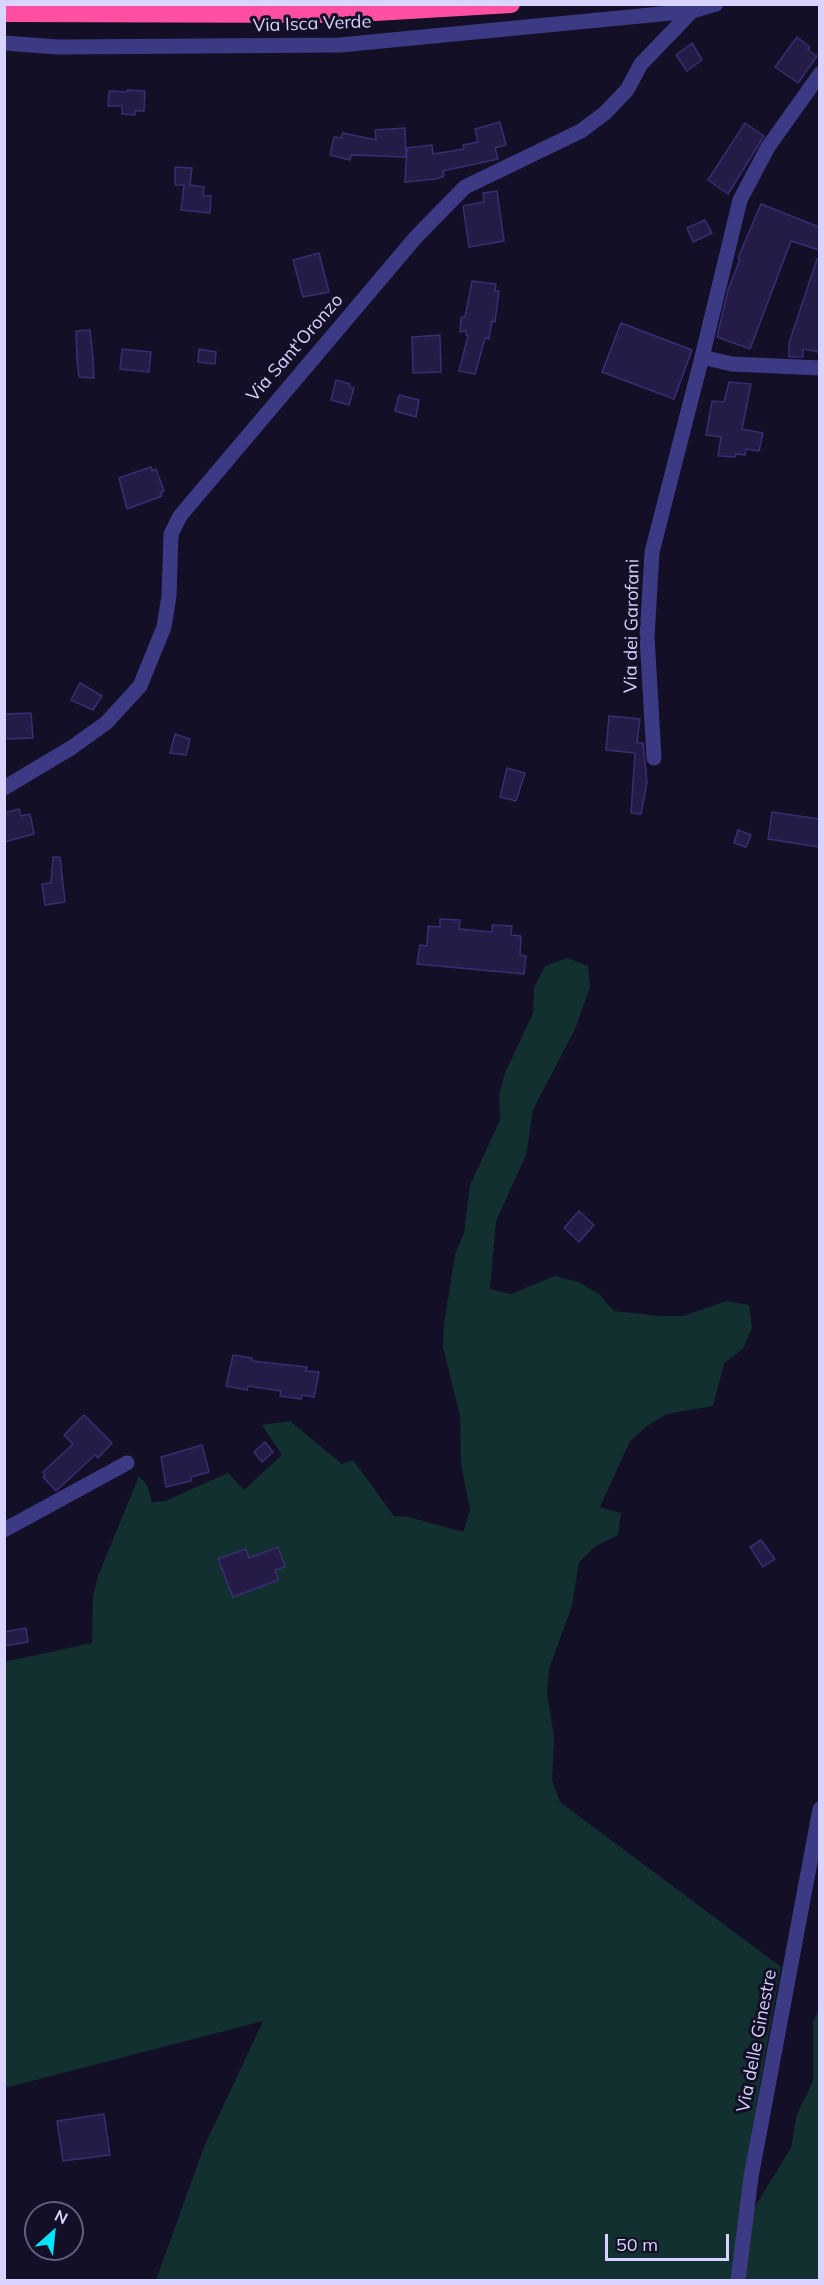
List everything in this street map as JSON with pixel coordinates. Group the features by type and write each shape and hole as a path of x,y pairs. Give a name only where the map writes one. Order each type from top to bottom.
{"highway":[{"path":"4,13 341,14 511,4"}],"street":[{"name":"Via Sant'Oronzo","path":"4,788 71,748 106,723 140,686 164,627 170,596 171,534 180,516 416,237 465,187 580,131 605,113 627,90 641,64 692,11 716,4"},
{"name":"Via Isca Verde","path":"4,43 58,47 340,45 692,11"},
{"name":"Via dei Garofani","path":"654,758 647,637 652,552 740,200 768,147 819,74"},
{"path":"702,357 732,364 819,368"},
{"path":"4,1530 127,1463"},
{"name":"Via delle Ginestre","path":"738,2280 751,2177 819,1809"}],"green space":[{"path":"567,958 588,966 590,987 575,1029 533,1110 526,1155 496,1221 490,1289 511,1294 555,1276 578,1282 599,1294 614,1311 660,1316 683,1316 727,1301 749,1305 752,1328 743,1349 724,1363 713,1406 667,1414 647,1426 630,1441 600,1507 621,1513 618,1535 596,1546 579,1562 572,1606 549,1669 547,1693 554,1737 552,1781 560,1802 781,1967 758,2095 732,2280 156,2280 204,2147 263,2021 5,2088 4,1662 92,1643 93,1596 98,1576 139,1476 147,1485 152,1502 165,1501 228,1473 244,1490 282,1455 262,1425 290,1421 342,1464 353,1460 394,1516 409,1517 463,1532 470,1510 461,1464 460,1416 443,1347 444,1324 455,1255 464,1233 470,1185 500,1120 499,1096 505,1073 533,1013 534,988 545,966"},
{"path":"819,2009 819,2280 744,2280 751,2213 791,2148 797,2114 813,2081 813,2022"}],"building":[{"path":"797,37 810,47 808,50 817,56 798,83 775,67"},
{"path":"692,43 702,60 687,71 676,55"},
{"path":"127,90 145,91 144,111 135,111 135,115 122,114 122,106 108,106 109,91 127,92"},
{"path":"500,122 506,145 495,148 498,159 443,171 444,176 436,179 405,182 407,148 432,145 433,154 464,149 463,145 478,142 475,129"},
{"path":"745,123 764,136 728,194 708,180"},
{"path":"405,128 406,157 351,155 350,160 330,155 334,137 341,138 343,133 376,140 375,130"},
{"path":"175,167 192,168 190,185 204,187 203,196 211,196 210,213 181,210 184,185 175,185"},
{"path":"497,191 504,241 469,247 463,206 484,202 483,193"},
{"path":"761,204 819,227 819,250 791,241 750,349 717,337 728,290 740,259 738,258"},
{"path":"705,220 712,233 693,242 687,228"},
{"path":"319,253 329,292 303,297 293,260"},
{"path":"817,259 819,259 819,352 803,349 803,357 789,357 789,343"},
{"path":"472,281 496,284 495,291 499,291 495,322 492,321 489,339 485,338 475,374 459,371 468,336 466,331 460,332 461,317 465,317"},
{"path":"621,323 692,350 674,399 602,372"},
{"path":"90,330 94,378 79,377 76,331"},
{"path":"440,335 441,372 413,373 412,337"},
{"path":"122,349 151,352 149,372 120,369"},
{"path":"199,349 216,352 215,364 198,362"},
{"path":"336,380 350,384 349,387 354,388 349,405 331,400"},
{"path":"729,382 751,384 742,429 763,433 759,451 746,449 745,455 736,454 735,457 718,456 721,437 706,435 712,401 724,402"},
{"path":"399,395 419,400 416,417 395,411"},
{"path":"151,467 152,471 156,469 164,491 160,493 162,496 127,509 119,478"},
{"path":"80,683 102,696 93,710 71,700"},
{"path":"31,713 33,738 4,739 4,714"},
{"path":"609,716 640,719 637,743 643,743 647,782 641,814 631,813 635,753 606,750"},
{"path":"175,734 190,739 186,755 170,753"},
{"path":"507,768 525,773 516,801 500,797"},
{"path":"19,809 21,816 30,814 34,834 4,842 4,813"},
{"path":"772,812 819,819 819,847 768,839"},
{"path":"738,830 751,835 746,847 734,843"},
{"path":"53,857 60,857 65,902 45,905 42,884 51,883"},
{"path":"440,919 460,920 459,929 492,932 492,925 512,926 511,935 521,936 520,955 526,956 524,974 417,964 420,945 427,946 428,926 440,927"},
{"path":"579,1211 594,1225 579,1242 564,1228"},
{"path":"233,1355 252,1358 252,1361 307,1367 306,1371 319,1372 314,1397 302,1395 301,1399 280,1396 281,1391 248,1386 247,1390 226,1386"},
{"path":"84,1415 112,1443 98,1458 95,1455 56,1491 43,1477 45,1474 43,1472 73,1444 64,1435"},
{"path":"265,1442 273,1452 262,1462 254,1452"},
{"path":"202,1445 209,1472 191,1477 191,1481 166,1487 161,1457"},
{"path":"761,1540 775,1559 763,1567 750,1547"},
{"path":"278,1547 285,1567 275,1570 278,1580 233,1597 218,1559 246,1549 249,1558"},
{"path":"26,1628 28,1642 4,1646 4,1632"},
{"path":"104,2114 110,2155 63,2161 57,2121"}]}
